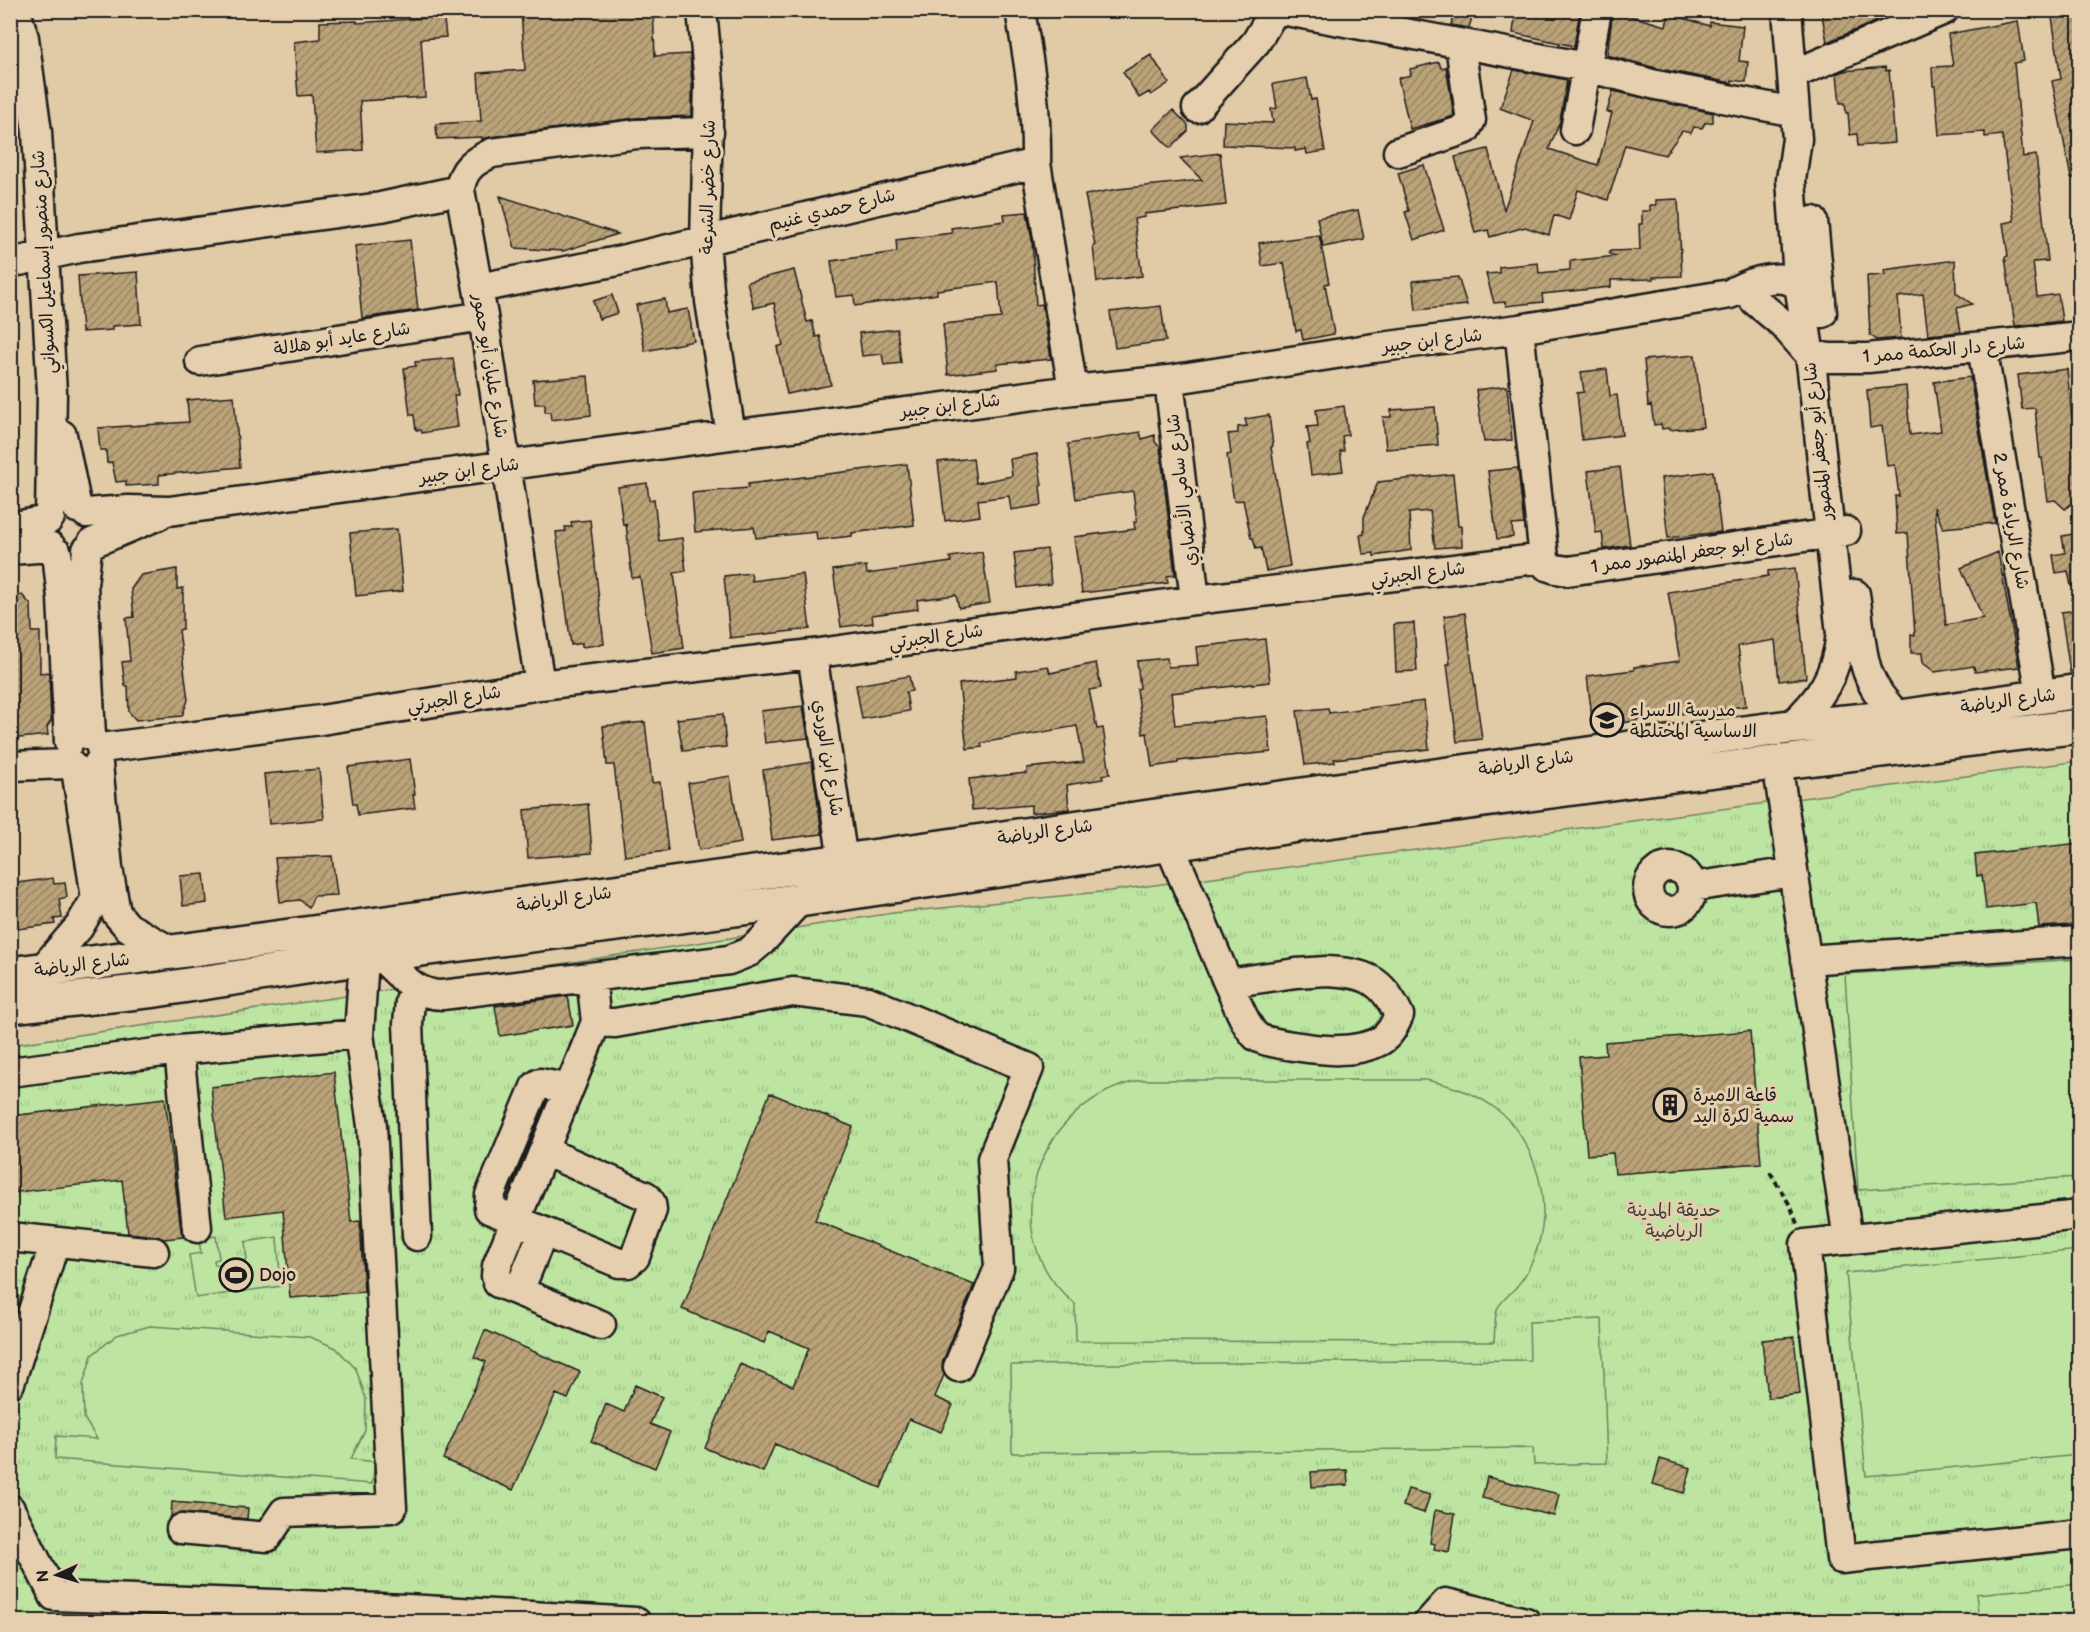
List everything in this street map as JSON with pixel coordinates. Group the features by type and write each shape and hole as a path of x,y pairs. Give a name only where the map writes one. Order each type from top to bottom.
{"main road":[{"name":"شارع الرياضة","path":"26,973 174,953 368,947 800,900 1305,824 1431,792 1790,727 1900,717 2079,691"},
{"name":"شارع الرياضة","path":"10,1006 156,990 368,947 843,861 1431,792 1641,779 2079,726"}],"street":[{"name":"شارع منصور إسماعيل الكسواني","path":"14,10 24,38 37,132 52,392 49,518"},
{"name":"شارع خضر الشرعة","path":"702,10 709,84 705,241 710,302 731,435"},
{"path":"1020,10 1031,75 1036,123 1036,163 1073,390"},
{"path":"1197,108 1256,42 1275,10"},
{"path":"1281,10 1374,19 1460,45 1586,67 1796,125"},
{"path":"1575,130 1598,10"},
{"name":"شارع أبو جعفر المنصور","path":"1787,10 1796,125 1791,180 1813,285 1818,356 1837,532 1841,634 1834,668 1827,684 1812,706 1790,727"},
{"path":"1792,75 1944,10"},
{"path":"1398,152 1466,129 1468,126 1470,114 1460,45"},
{"name":"شارع منصور إسماعيل الكسواني","path":"10,66 37,132"},
{"path":"10,263 44,254 381,207 459,190 461,178 471,164 492,153 637,134 709,132"},
{"name":"شارع حمدي غنيم","path":"478,288 613,262 1036,163"},
{"name":"شارع عليان أبو حمور","path":"459,190 483,316 540,685"},
{"name":"شارع ابن جبير","path":"82,511 170,511 1073,390 1169,380 1374,348 1742,297 1786,297 1813,285"},
{"path":"1742,297 1783,324 1818,356"},
{"name":"شارع عايد أبو هلالة","path":"200,361 483,316"},
{"path":"1519,329 1544,558"},
{"name":"شارع دار الحكمة ممر 1","path":"1818,356 1868,358 2079,336"},
{"name":"شارع الريادة ممر 2","path":"1982,346 2041,695"},
{"name":"شارع سامي الأنصاري","path":"1169,380 1196,600"},
{"name":"شارع منصور إسماعيل الكسواني","path":"52,392 82,511"},
{"path":"10,527 49,518 62,508 82,511 94,527 83,584 81,753 108,868 116,913 128,927 174,953"},
{"name":"شارع ابن جبير","path":"89,547 170,511"},
{"path":"26,973 80,927 96,898 62,598 54,550 45,534 49,518"},
{"name":"شارع أبو جعفر المنصور","path":"1837,532 1863,658 1872,685 1886,705 1900,717"},
{"name":"شارع ابو جعفر المنصور ممر 1","path":"1544,558 1547,566 1569,571 1837,532"},
{"path":"10,550 54,550 72,557 80,555 89,547"},
{"name":"شارع الجبرتي","path":"81,753 321,720 540,685 812,654 1196,600 1544,558"},
{"name":"شارع ابن الوردي","path":"812,654 843,861"},
{"path":"1827,684 1842,691 1854,692 1872,685"},
{"path":"10,761 81,753"},
{"path":"10,766 48,766 81,753"},
{"path":"1777,762 1848,1240"},
{"path":"1169,844 1228,983 1257,1037 1277,1044 1338,1050 1367,1046 1380,1041 1392,1032 1399,1015 1390,996 1378,984 1354,973 1327,971 1296,973 1228,983"},
{"path":"1692,887 1793,872"},
{"path":"368,947 415,989 429,995 442,995 729,960 749,952 800,900"},
{"path":"1806,960 2079,941"},
{"path":"181,1529 267,1537 284,1512 392,1508 372,1126 359,1034 368,947"},
{"path":"552,1155 605,1022 591,977"},
{"path":"415,989 410,1001 408,1024 417,1236"},
{"path":"605,1022 793,992 868,1001 1029,1068 992,1159 999,1268 958,1367"},
{"path":"601,1325 519,1291 530,1227 552,1155 568,1089 605,1022"},
{"path":"10,1072 179,1050 359,1034"},
{"path":"179,1050 197,1228"},
{"path":"552,1155 646,1196 651,1203 652,1210 635,1257 628,1263 619,1263 489,1209 490,1195 535,1087 540,1083 568,1089"},
{"path":"2079,1215 1805,1244 1841,1559 2079,1534"},
{"path":"10,1237 154,1252"},
{"path":"10,1383 55,1242"},
{"path":"10,1509 54,1596 407,1609 636,1622"},
{"path":"1429,1622 1446,1603 1527,1622"}],"path":[{"path":"1770,1172 1791,1207"}],"green space":[{"name":"حديقة المدينة الرياضية","path":"2079,761 2079,1621 11,1621 10,1045 893,913 1110,891"},
{"path":"2079,959 2079,1177 1858,1190 1845,974"},
{"path":"1142,1080 1426,1080 1462,1090 1495,1108 1509,1121 1531,1155 1542,1195 1543,1215 1541,1235 1530,1267 1497,1310 1494,1342 1076,1341 1075,1304 1049,1275 1035,1242 1031,1207 1037,1173 1052,1141 1076,1113 1106,1092"},
{"name":"Dojo","path":"216,1236 219,1259 214,1260 215,1265 247,1260 245,1242 277,1237 281,1286 196,1298 189,1255 201,1253 199,1239"},
{"path":"2079,1250 2079,1455 1866,1476 1846,1273"},
{"path":"1602,1319 1607,1463 1534,1465 1533,1448 1012,1453 1011,1365 1530,1360 1529,1322"},
{"path":"150,1326 310,1337 336,1348 356,1369 366,1399 365,1430 351,1459 375,1462 372,1484 55,1459 56,1436 97,1439 84,1418 83,1384 92,1355 117,1335"},
{"path":"2079,1584 2079,1621 1979,1621 1976,1594"}],"water":[{"path":"2079,1612 2079,1621 2003,1620"}],"building":[{"path":"521,10 653,10 655,56 690,54 692,116 635,118 482,139 482,137 437,139 436,124 481,121 478,73 525,70"},
{"path":"1454,10 1474,10 1469,28 1451,25"},
{"path":"1516,10 1580,10 1574,46 1513,33"},
{"path":"1821,10 1875,10 1877,21 1827,42"},
{"path":"2051,10 2079,10 2079,178 2071,178 2052,81 2061,79"},
{"path":"1613,11 1666,26 1669,14 1710,26 1710,22 1743,26 1739,61 1748,62 1746,82 1732,80 1732,83 1660,69 1607,55"},
{"path":"443,12 446,37 421,39 425,97 360,101 363,150 316,153 312,95 298,96 294,42 320,39 320,22 357,21 357,23 425,18 424,14"},
{"path":"2018,21 2024,61 2014,63 2023,157 2036,155 2048,261 2033,262 2037,297 2058,294 2062,321 2015,326 2005,257 2008,256 2003,223 2014,221 2002,135 1985,137 1985,132 1939,135 1932,67 1953,66 1948,34"},
{"path":"1151,55 1169,83 1151,95 1149,92 1139,98 1123,72"},
{"path":"1439,62 1441,68 1446,67 1454,116 1410,129 1398,78 1411,75 1410,69"},
{"path":"1885,67 1886,71 1889,70 1895,143 1858,146 1857,134 1850,135 1845,103 1840,103 1837,74 1844,71"},
{"path":"1514,70 1567,80 1560,121 1549,149 1598,165 1612,113 1607,112 1613,91 1713,113 1713,122 1705,123 1702,128 1694,127 1691,133 1682,131 1665,155 1625,145 1608,200 1578,190 1569,220 1554,215 1549,235 1525,227 1490,237 1488,230 1475,233 1455,157 1488,149 1504,210 1534,121 1500,108"},
{"path":"1307,78 1311,100 1316,99 1325,151 1307,154 1306,149 1295,151 1295,148 1223,145 1224,121 1273,123 1271,109 1277,108 1273,84"},
{"path":"1173,110 1188,125 1188,131 1170,148 1153,130"},
{"path":"1220,153 1226,205 1144,214 1145,217 1134,219 1142,276 1097,282 1093,246 1095,245 1085,195 1202,180 1180,158"},
{"path":"1424,165 1444,230 1414,240 1405,212 1409,211 1398,173"},
{"path":"500,196 618,234 563,251 515,248"},
{"path":"1678,199 1682,276 1611,280 1611,287 1542,294 1543,302 1506,306 1505,302 1494,303 1486,274 1499,273 1499,267 1538,263 1539,273 1570,270 1570,261 1617,256 1609,254 1610,251 1640,250 1639,224 1642,224 1642,211 1650,211 1650,205 1656,205 1656,200"},
{"path":"1358,210 1364,239 1323,247 1317,218"},
{"path":"1027,212 1032,240 1036,305 1042,304 1051,359 997,364 997,369 948,375 943,324 1001,318 998,282 937,290 937,294 855,306 854,295 836,297 831,261 897,252 896,240 952,233 951,228 1005,221 1004,214"},
{"path":"1319,235 1329,283 1325,284 1334,334 1303,340 1301,330 1296,331 1284,263 1262,266 1259,243"},
{"path":"410,240 418,310 362,318 355,246"},
{"path":"1955,260 1956,293 1972,304 1957,308 1961,332 1928,335 1923,294 1898,297 1901,338 1877,340 1870,335 1867,276 1885,275 1884,270"},
{"path":"794,270 807,322 812,321 816,337 820,336 831,385 787,394 777,347 783,345 774,303 754,308 747,282"},
{"path":"138,272 141,324 112,326 112,330 82,332 78,276"},
{"path":"1458,277 1467,305 1416,310 1413,281"},
{"path":"612,295 618,313 599,319 593,301"},
{"path":"665,299 667,313 688,309 694,341 645,351 636,305"},
{"path":"1161,306 1166,341 1115,348 1110,312"},
{"path":"897,329 901,363 884,365 882,354 862,356 859,333"},
{"path":"1695,355 1703,427 1669,430 1668,428 1662,429 1661,424 1654,425 1651,405 1648,406 1644,360"},
{"path":"453,358 458,395 454,395 458,427 422,433 421,430 416,430 414,415 410,415 404,368 416,366 415,362"},
{"path":"1607,369 1610,396 1617,395 1622,435 1582,440 1577,393 1584,392 1581,372"},
{"path":"2067,369 2072,419 2078,419 2079,497 2065,509 2055,500 2048,501 2042,458 2040,458 2035,408 2022,409 2018,375"},
{"path":"588,376 591,415 551,420 550,412 545,412 545,404 535,404 533,380"},
{"path":"1970,377 1995,523 1943,528 1934,507 1946,625 1983,618 1961,568 1998,552 2019,667 1975,672 1974,666 1935,672 1923,663 1922,653 1911,653 1911,635 1915,636 1908,533 1897,534 1895,496 1899,496 1895,465 1887,466 1882,426 1870,428 1867,390 1906,386 1910,435 1941,431 1934,382"},
{"path":"1507,386 1512,440 1484,442 1476,390"},
{"path":"234,396 240,467 159,475 159,484 126,486 126,481 116,482 112,462 107,463 106,450 100,450 98,428 189,422 187,400"},
{"path":"1344,406 1348,435 1342,436 1344,451 1340,451 1343,471 1311,475 1307,427 1318,426 1316,410"},
{"path":"1435,407 1438,445 1386,449 1383,417 1391,417 1391,410"},
{"path":"1269,415 1273,446 1271,447 1290,566 1266,571 1261,548 1256,549 1253,538 1251,538 1243,500 1234,501 1227,455 1231,454 1228,434 1238,433 1238,427 1247,426 1245,419"},
{"path":"1140,432 1142,439 1155,435 1155,442 1160,447 1175,575 1167,576 1168,583 1082,593 1074,537 1135,529 1134,522 1137,522 1133,491 1076,499 1068,444"},
{"path":"1037,454 1042,485 1040,486 1042,505 1011,510 1009,496 978,500 980,516 945,521 938,462 973,458 976,483 1012,476 1010,459"},
{"path":"907,464 914,525 817,540 816,532 756,538 754,527 695,532 692,493 748,488 748,484"},
{"path":"1620,467 1630,545 1604,549 1602,532 1596,533 1588,471"},
{"path":"1518,468 1524,524 1512,525 1513,537 1497,539 1488,471"},
{"path":"1713,471 1721,532 1668,538 1661,478"},
{"path":"1453,474 1462,546 1435,548 1430,511 1409,513 1411,550 1374,556 1374,553 1363,554 1360,535 1364,534 1364,517 1378,482"},
{"path":"647,483 649,500 654,499 659,541 682,538 686,571 674,573 684,648 652,653 640,577 632,578 626,524 623,525 618,487"},
{"path":"590,520 604,644 582,647 582,643 571,645 556,532 566,531 565,527 572,527 571,522"},
{"path":"397,529 403,591 356,596 350,533"},
{"path":"2079,533 2079,585 2071,586 2068,571 2056,573 2053,555 2065,553 2062,536"},
{"path":"1047,549 1051,584 1018,588 1014,553"},
{"path":"982,552 990,603 959,608 956,595 917,600 918,609 872,615 873,623 841,627 833,570 866,566 867,574 951,562 950,557"},
{"path":"1795,568 1806,678 1779,681 1775,640 1738,646 1746,706 1593,726 1587,676 1680,661 1668,592 1768,576 1768,571"},
{"path":"177,569 177,589 183,588 183,629 179,630 188,700 182,716 136,720 129,712 128,686 125,686 122,662 130,661 126,618 134,617 131,589 141,575"},
{"path":"751,573 752,581 803,574 810,629 730,638 724,576"},
{"path":"22,595 31,605 32,632 40,632 40,673 49,672 51,721 47,727 48,735 10,739 10,598"},
{"path":"2079,610 2079,671 2070,672 2061,612"},
{"path":"1465,613 1482,739 1457,742 1447,664 1450,664 1444,616"},
{"path":"1414,623 1417,671 1396,672 1394,624"},
{"path":"1265,639 1270,682 1171,693 1175,725 1267,716 1271,752 1178,761 1178,763 1152,767 1147,733 1143,734 1137,689 1140,688 1137,661 1167,658 1168,667 1198,665 1196,647"},
{"path":"1096,663 1101,688 1089,690 1097,729 1103,728 1110,774 1102,775 1103,779 1067,785 1069,809 1031,813 1031,805 972,810 969,779 1027,773 1027,768 1084,762 1077,726 981,743 982,747 967,749 959,684 1017,677 1016,671 1048,666 1050,673"},
{"path":"909,676 912,691 906,692 909,711 862,719 856,685"},
{"path":"1424,701 1429,749 1334,759 1335,762 1305,765 1297,711 1328,708 1329,713"},
{"path":"803,706 808,738 765,743 761,711"},
{"path":"723,714 726,747 683,751 677,719"},
{"path":"645,722 652,783 660,782 668,851 625,856 614,765 607,765 603,726"},
{"path":"410,759 415,808 358,815 356,804 353,804 348,767"},
{"path":"812,762 822,834 772,840 763,770"},
{"path":"319,769 324,819 269,824 264,774"},
{"path":"730,776 741,843 699,850 688,783"},
{"path":"588,804 592,853 528,858 524,810"},
{"path":"2079,843 2079,903 2071,904 2074,925 2039,927 2036,903 1986,909 1982,875 1977,876 1975,855"},
{"path":"332,856 337,895 314,896 309,907 300,900 280,902 275,858"},
{"path":"204,874 207,903 183,906 180,876"},
{"path":"53,878 54,884 65,883 67,897 59,899 62,918 54,919 55,924 10,930 10,884"},
{"path":"568,996 573,1025 500,1036 495,1006"},
{"name":"قاعة الاميرة سمية لكرة اليد","path":"1750,1031 1761,1163 1615,1174 1613,1153 1587,1155 1579,1057 1606,1055 1605,1042"},
{"path":"334,1072 351,1222 360,1221 364,1292 290,1298 283,1210 226,1217 211,1087"},
{"path":"770,1093 853,1127 815,1220 974,1285 943,1361 944,1375 935,1397 953,1405 941,1432 909,1419 881,1488 775,1444 763,1472 705,1448 740,1364 793,1386 809,1348 769,1331 764,1343 682,1309"},
{"path":"165,1098 183,1237 164,1239 128,1233 122,1180 10,1193 10,1116"},
{"path":"485,1330 580,1372 568,1399 556,1394 513,1490 443,1459 486,1362 474,1357"},
{"path":"1794,1337 1800,1394 1768,1398 1762,1340"},
{"path":"635,1385 662,1397 650,1424 670,1432 655,1468 591,1441 606,1404 624,1412"},
{"path":"1660,1459 1691,1468 1684,1493 1653,1484"},
{"path":"1347,1470 1348,1485 1312,1487 1311,1472"},
{"path":"1487,1477 1559,1494 1554,1516 1482,1498"},
{"path":"1408,1489 1430,1495 1424,1513 1403,1506"},
{"path":"172,1502 248,1508 247,1519 183,1513 171,1517"},
{"path":"1435,1510 1455,1514 1449,1552 1434,1549 1435,1544 1430,1543"}],"place":[{"name":"مدرسة الاسراء الاساسية المختلطة","path":"1607,720"},
{"name":"قاعة الاميرة سمية لكرة اليد","path":"1670,1105"},
{"name":"Dojo","path":"236,1275"}]}
